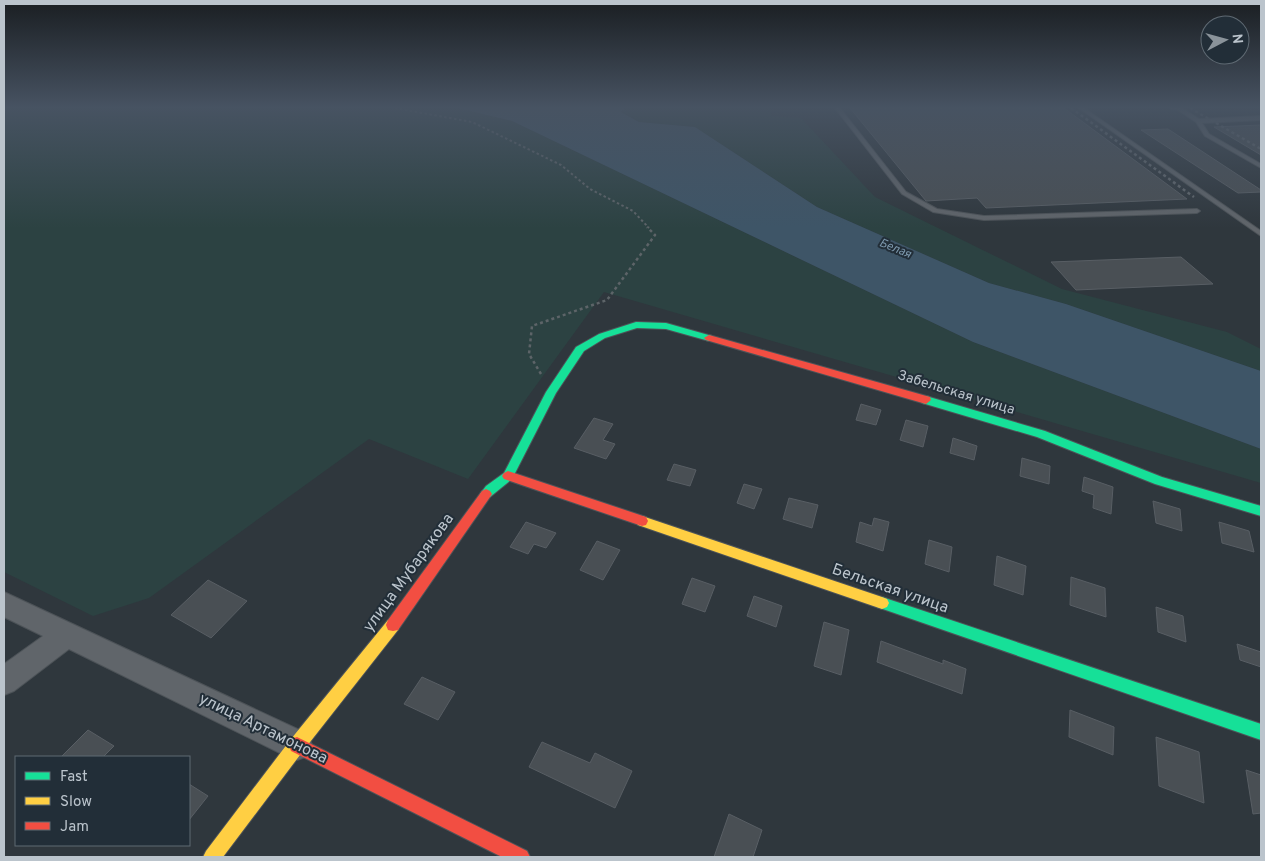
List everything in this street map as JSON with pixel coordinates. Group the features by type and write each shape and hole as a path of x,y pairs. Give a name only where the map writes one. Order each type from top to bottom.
{"street":[{"name":"улица Мубарякова","path":"212,857 297,745 380,642 490,489 508,476 552,392 580,349 602,336 636,325"},
{"name":"Забельская улица","path":"636,325 666,326 846,376 1022,428 1159,481 1261,511"},
{"name":"Бельская улица","path":"508,476 1261,732"},
{"name":"улица Артамонова","path":"4,604 297,745 521,857"},
{"path":"4,681 67,634"}],"lane":[{"path":"869,148 904,193 935,211 984,218 1197,212"},
{"path":"1138,148 1261,234"},
{"path":"1230,148 1261,166"}],"path":[{"path":"526,148 561,165 590,189 633,211 655,234 607,300 532,326 528,354 552,392"}],"green space":[{"path":"4,148 569,148 973,342 1261,449 1261,483 604,292 468,479 369,439 149,598 93,616 4,572"},
{"path":"727,148 829,148 875,197 1062,289 1227,332 1261,349 1261,371 1066,304 989,283 817,207"}],"water":[{"name":"Белая","path":"569,148 727,148 817,207 989,283 1066,304 1261,371 1261,449 973,342"}],"building":[{"path":"883,148 1118,148 1187,199 986,208 977,198 926,201"},
{"path":"1169,148 1197,148 1261,190 1261,192 1238,193"},
{"path":"1250,148 1261,148 1261,155"},
{"path":"1181,257 1213,284 1076,290 1051,262"},
{"path":"861,404 881,410 876,425 856,420"},
{"path":"594,418 613,424 603,440 615,444 606,459 574,448"},
{"path":"906,420 928,426 923,447 900,440"},
{"path":"953,438 977,446 974,460 950,453"},
{"path":"1022,458 1050,466 1049,484 1020,476"},
{"path":"674,464 696,470 690,486 667,480"},
{"path":"1084,477 1113,487 1111,514 1093,508 1094,495 1082,491"},
{"path":"744,484 762,489 754,509 737,503"},
{"path":"789,498 818,505 812,528 783,519"},
{"path":"1153,501 1180,509 1182,531 1156,523"},
{"path":"874,518 889,522 883,551 856,542 860,522 872,526"},
{"path":"526,522 556,533 546,548 534,544 528,554 510,547"},
{"path":"1219,522 1249,531 1254,552 1222,543"},
{"path":"929,540 952,547 949,572 925,564"},
{"path":"597,541 620,550 603,580 580,570"},
{"path":"997,556 1026,566 1023,595 994,585"},
{"path":"1071,577 1105,588 1106,617 1070,605"},
{"path":"692,578 715,586 705,612 682,604"},
{"path":"208,580 247,601 211,638 171,615"},
{"path":"754,596 782,606 776,627 747,616"},
{"path":"1156,607 1183,616 1186,642 1158,632"},
{"path":"824,622 849,630 841,675 814,666"},
{"path":"881,641 943,664 943,660 966,669 962,694 877,662"},
{"path":"1237,644 1261,652 1261,667 1240,660"},
{"path":"422,677 455,692 438,720 404,704"},
{"path":"1070,710 1114,727 1113,755 1069,737"},
{"path":"88,730 114,746 104,756 62,756"},
{"path":"1156,737 1199,752 1204,803 1159,786"},
{"path":"542,742 590,763 595,753 632,771 615,808 529,767"},
{"path":"1246,770 1261,775 1261,813 1253,814"},
{"path":"190,785 208,796 190,819"},
{"path":"729,814 762,830 753,857 714,857"}],"railway":[{"path":"1127,148 1194,197"}],"traffic: fast":[{"path":"486,494 508,476 551,392 580,349 602,336 636,325 666,326 709,338"},
{"path":"926,400 1041,434 1159,481 1261,511"},
{"path":"882,603 1261,732"}],"traffic: slow":[{"path":"642,521 882,603"},
{"path":"212,857 297,745 393,625"}],"traffic: jam":[{"path":"709,338 926,400"},
{"path":"508,476 642,521"},
{"path":"393,625 486,494"},
{"path":"297,745 521,857"}]}
